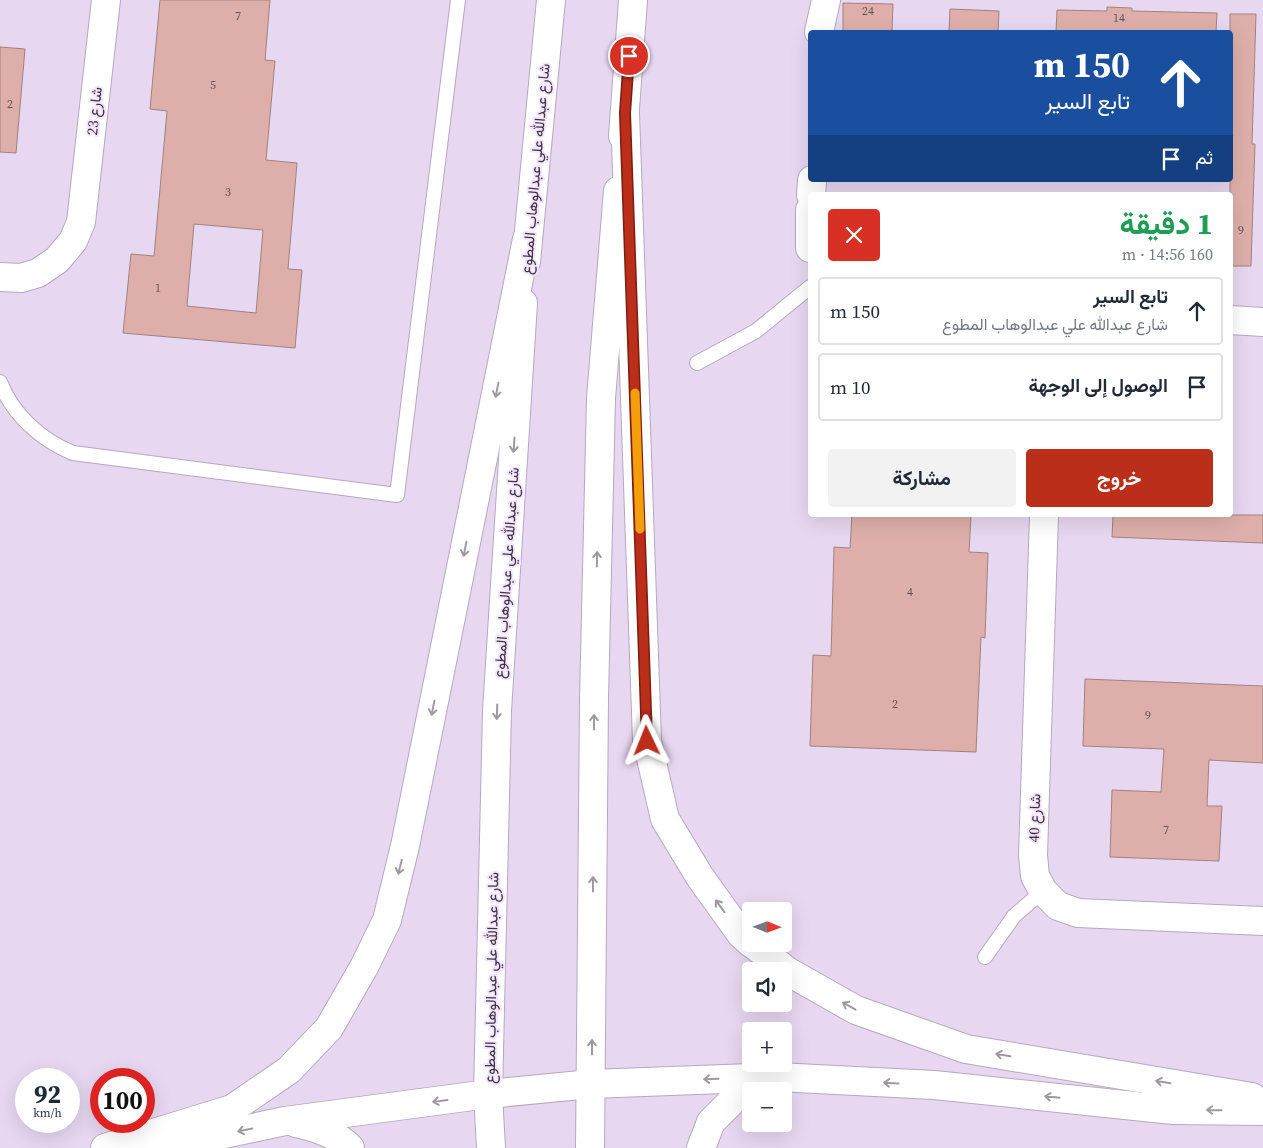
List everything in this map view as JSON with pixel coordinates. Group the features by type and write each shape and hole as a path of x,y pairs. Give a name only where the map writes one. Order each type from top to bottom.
{"main road":[{"name":"شارع 23","path":"0,277 21,278 38,273 57,260 73,241 81,222 106,0"},
{"name":"شارع عبدالله علي عبدالوهاب المطوع","path":"491,1148 488,1094 497,711 527,239 551,0"},
{"path":"590,1148 594,699 601,398 634,0"},
{"path":"820,30 826,0"},
{"path":"625,113 647,741 665,819 700,877 742,935"},
{"path":"105,1148 232,1109 289,1070 329,1028 364,968 386,920 406,846 527,239"},
{"path":"1233,320 1263,322"},
{"name":"شارع 40","path":"1044,517 1033,855 1034,876 1043,891 1058,906 1078,913 1263,921"},
{"path":"763,952 787,971 856,1010 966,1049 1263,1099"},
{"path":"701,1148 711,1122 740,1093 777,1076"},
{"path":"159,1148 285,1122 488,1094 591,1084 777,1076 934,1085 1174,1110 1263,1111"},
{"path":"285,1122 317,1128 345,1143 350,1148"}],"lane":[{"path":"0,382 17,412 36,432 58,447 72,453 397,495 458,0"},
{"path":"697,363 756,331 808,289"},
{"path":"985,957 1014,916 1043,891"}],"building":[{"path":"160,0 270,0 265,60 275,61 266,160 297,163 288,269 302,270 295,348 123,333 131,254 154,256 167,111 150,109","holes":["194,224 263,230 256,313 187,306"]},
{"path":"843,3 893,4 892,30 843,30"},
{"path":"1107,7 1132,8 1132,11 1217,13 1216,30 1056,30 1057,10 1107,11"},
{"path":"950,9 999,11 998,30 949,30"},
{"path":"1230,14 1256,14 1252,144 1255,144 1251,266 1233,266 1233,192 1230,192 1230,182 1233,182 1233,30 1230,30"},
{"path":"0,47 25,49 16,153 0,152"},
{"path":"1233,515 1263,515 1263,543 1112,537 1113,517 1233,517"},
{"path":"852,517 971,517 969,552 988,553 985,638 981,637 976,752 810,746 813,655 831,656 834,547 850,548"},
{"path":"1085,679 1263,686 1263,763 1209,760 1207,806 1222,806 1219,861 1110,857 1112,790 1161,792 1164,749 1083,746"}],"slow traffic":[{"path":"635,393 640,529"}],"route":[{"path":"629,56 625,113 647,741"}]}
